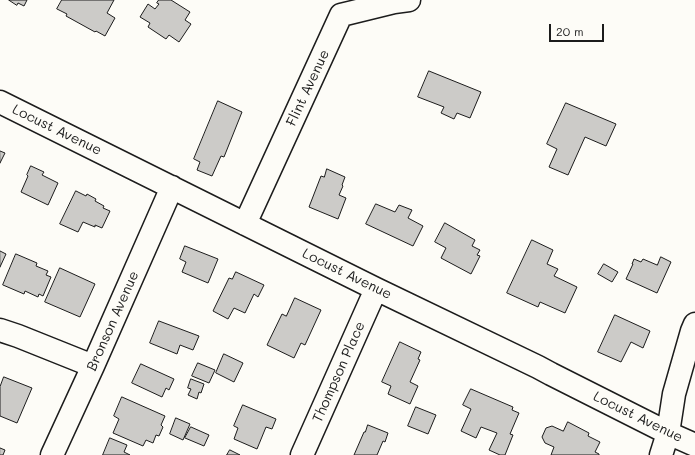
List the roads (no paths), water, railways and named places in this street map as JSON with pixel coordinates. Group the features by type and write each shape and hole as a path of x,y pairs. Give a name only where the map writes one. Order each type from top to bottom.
{"street":[{"name":"Flint Avenue","path":"245,224 345,8 409,0"},
{"name":"Locust Avenue","path":"0,102 376,289 695,445"},
{"name":"Bronson Avenue","path":"52,455 172,187"},
{"name":"Thompson Place","path":"302,455 376,289"},
{"path":"661,455 668,433 674,394 695,324"},
{"path":"0,330 93,366"}]}
